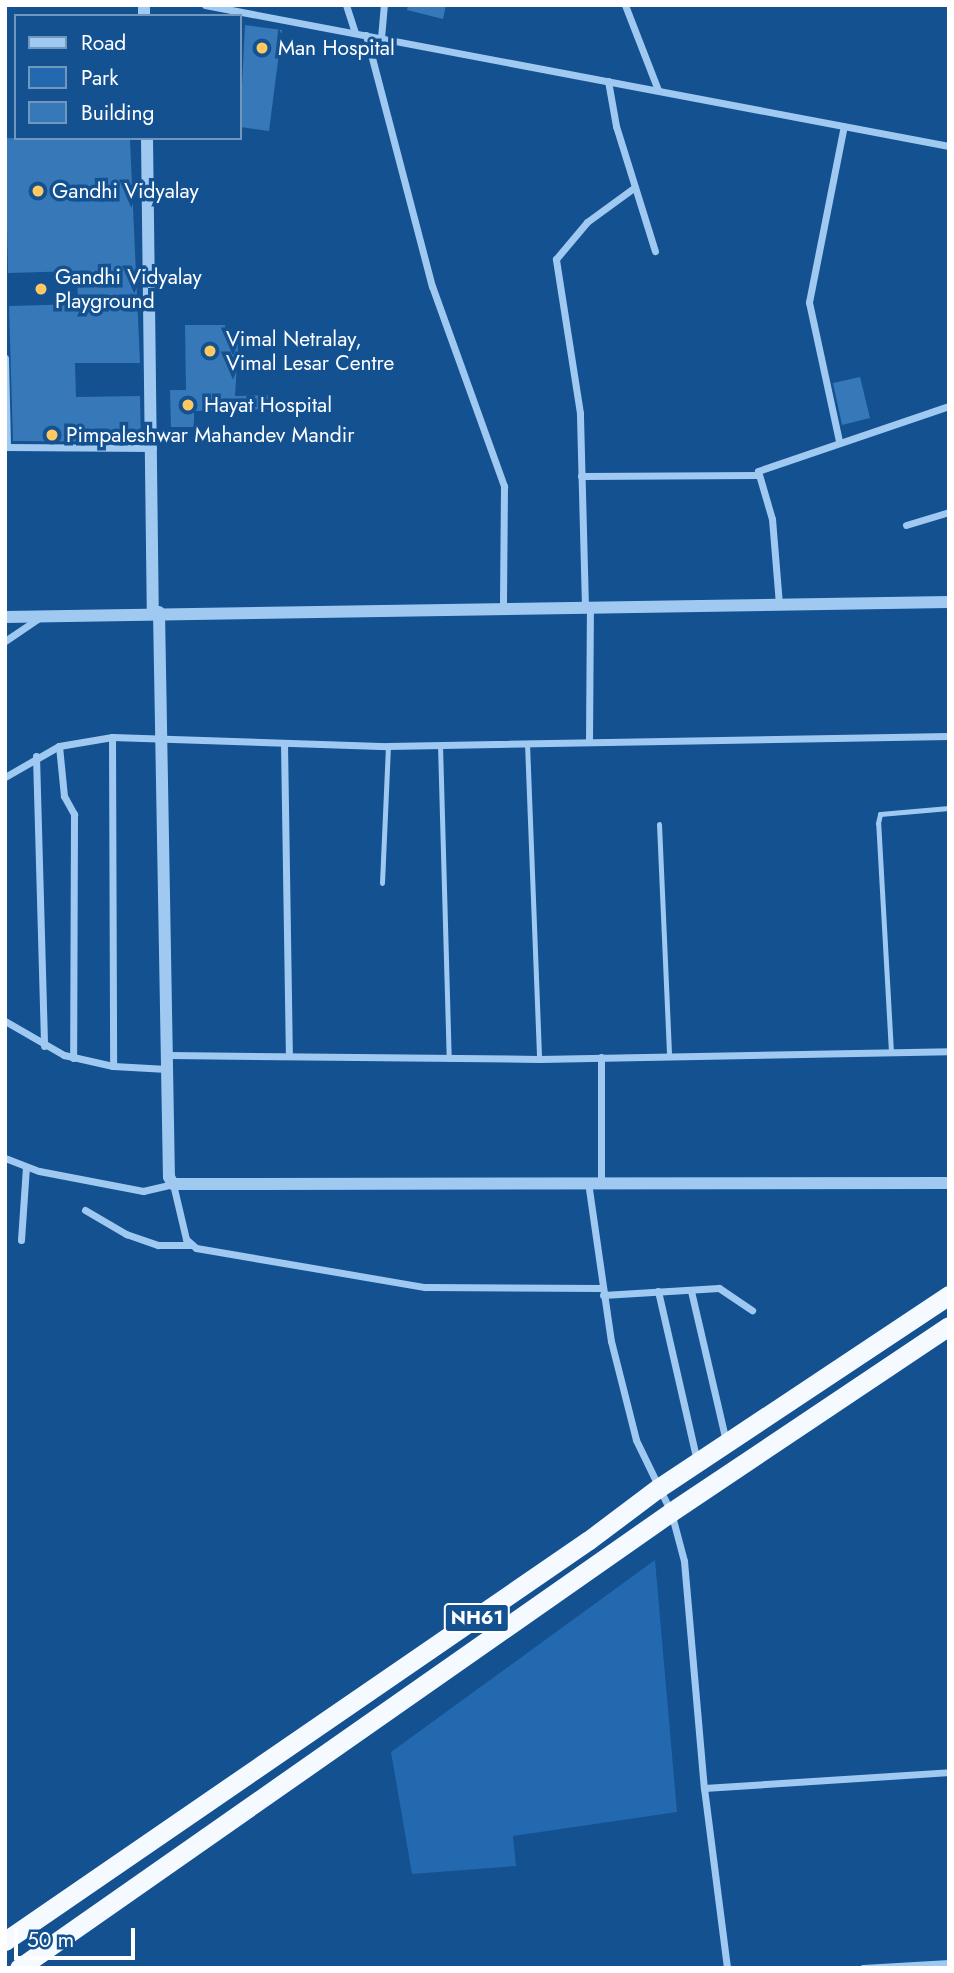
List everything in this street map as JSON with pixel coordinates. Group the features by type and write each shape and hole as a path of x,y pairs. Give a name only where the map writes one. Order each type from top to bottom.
{"highway":[{"name":"NH61","path":"5,1941 578,1548 657,1489 949,1295"},
{"name":"NH61","path":"19,1968 671,1512 949,1326"}],"street":[{"path":"205,5 949,146"},
{"path":"346,5 355,33"},
{"path":"381,38 384,5"},
{"path":"625,5 658,90"},
{"path":"366,35 432,286 504,486 503,608"},
{"path":"608,81 654,251"},
{"path":"839,441 808,302 844,126"},
{"path":"147,140 169,1177 190,1245"},
{"path":"589,742 580,413 556,259 587,222 635,187"},
{"path":"5,358 6,447 154,448"},
{"path":"779,604 772,519 757,475 761,468 949,406"},
{"path":"581,476 757,475"},
{"path":"906,525 949,512"},
{"path":"5,617 156,612 949,602"},
{"path":"5,641 41,616"},
{"path":"5,777 59,746 112,737 388,746 949,736"},
{"path":"112,737 113,1066"},
{"path":"284,743 289,1056"},
{"path":"59,746 64,796 74,814 73,1058"},
{"path":"36,757 44,1046"},
{"path":"5,1021 44,1046 73,1058 113,1066 167,1069"},
{"path":"168,1055 539,1059 949,1051"},
{"path":"601,1056 595,1183 602,1292 636,1440 657,1489 671,1512 684,1561 704,1788 727,1968"},
{"path":"5,1158 26,1167 143,1191 173,1184 949,1183"},
{"path":"22,1240 26,1167"},
{"path":"85,1210 148,1241 190,1245 425,1287 602,1292 691,1292 724,1289 752,1310"},
{"path":"658,1291 697,1462"},
{"path":"691,1292 726,1443"},
{"path":"704,1788 949,1772"},
{"path":"863,1968 949,1963"}],"lane":[{"path":"527,743 539,1059"},
{"path":"440,745 449,1059"},
{"path":"382,883 388,746"},
{"path":"891,1052 878,823 880,814 949,808"},
{"path":"659,824 669,1055"}],"green space":[{"path":"655,1560 677,1812 513,1836 516,1866 412,1874 391,1752"}],"building":[{"path":"408,5 446,5 443,19 407,10"},
{"path":"245,25 282,30 269,131 242,127"},
{"path":"5,138 130,140 140,363 75,363 76,397 140,396 141,442 13,441 9,306 78,304 77,271 8,273"},
{"path":"185,325 225,325 225,334 239,334 235,396 269,395 269,409 194,411 194,427 171,427 170,390 186,390"},
{"path":"860,377 870,418 842,425 833,383"}],"place":[{"name":"Man Hospital","path":"262,48"},
{"name":"Gandhi Vidyalay","path":"38,191"},
{"name":"Gandhi Vidyalay Playground","path":"41,289"},
{"name":"Vimal Netralay, Vimal Lesar Centre","path":"210,351"},
{"name":"Hayat Hospital","path":"188,405"},
{"name":"Pimpaleshwar Mahandev Mandir","path":"52,435"}]}
